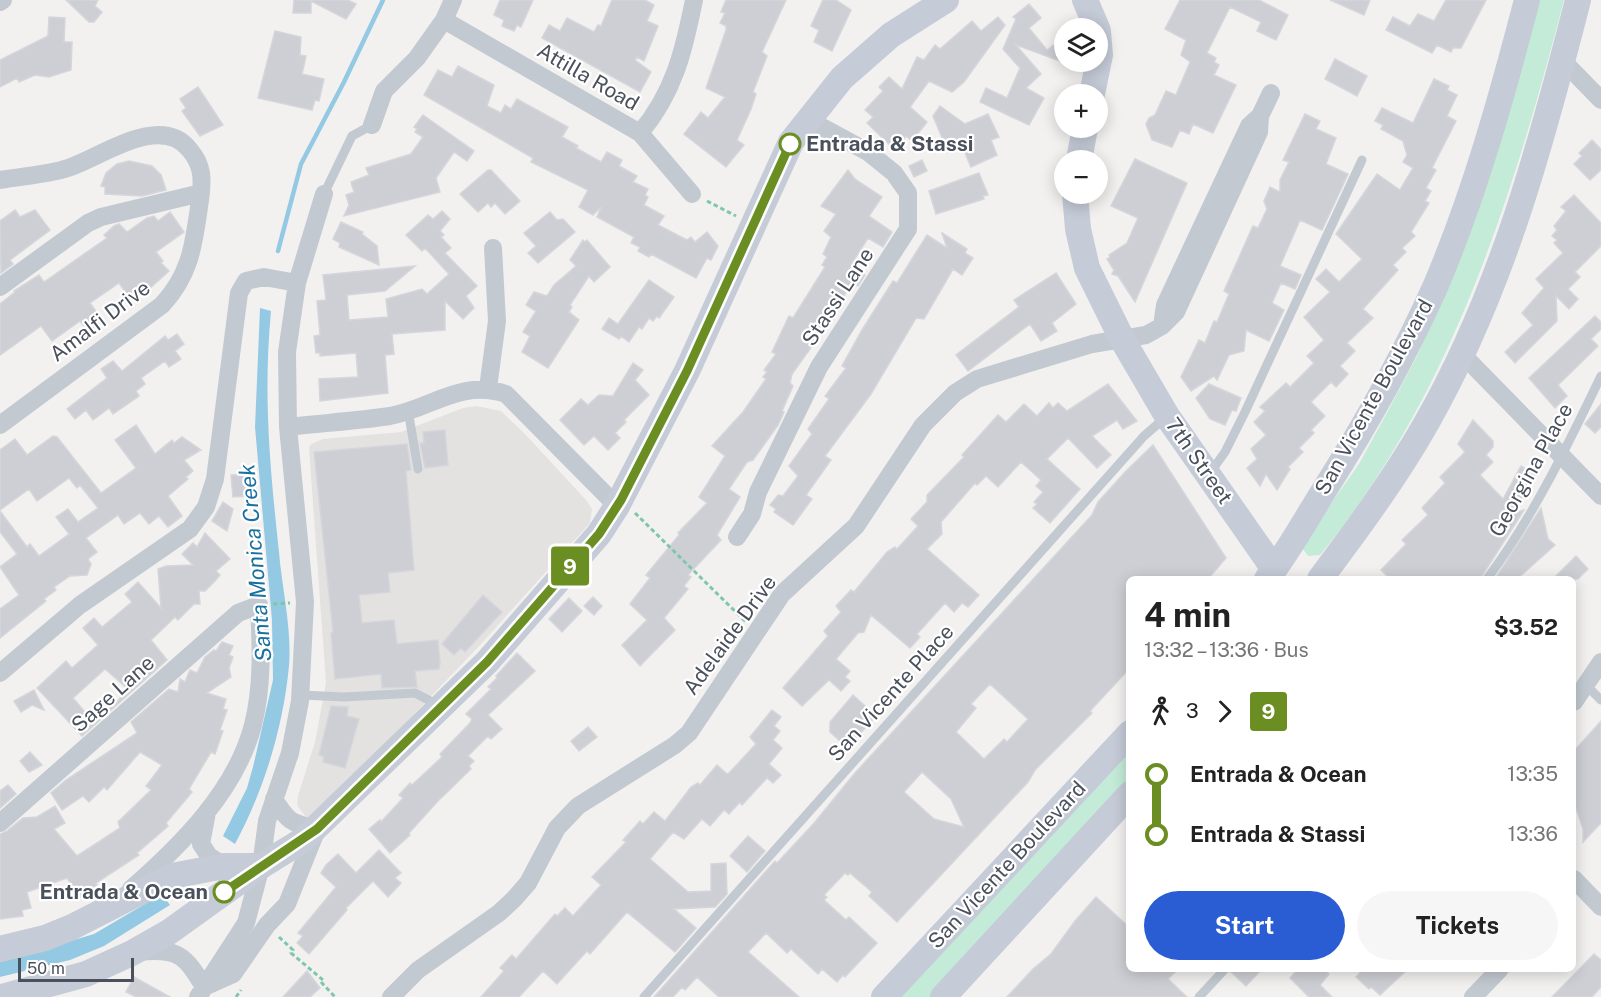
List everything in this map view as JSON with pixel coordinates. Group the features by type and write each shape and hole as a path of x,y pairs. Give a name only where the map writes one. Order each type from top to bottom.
{"street":[{"path":"372,125 384,91 417,58 444,20 453,0"},
{"path":"640,133 658,112 684,53 694,0"},
{"path":"2,997 86,974 132,953 168,932 317,829 442,707 517,628 599,534 627,511 687,371 791,141 842,78 891,35 946,0"},
{"path":"1085,0 1093,18"},
{"name":"San Vicente Boulevard","path":"1275,576 1351,449 1399,362 1436,285 1466,209 1501,98 1527,0"},
{"path":"1322,576 1400,466 1462,354 1486,301 1528,185 1578,0"},
{"name":"Attilla Road","path":"444,20 640,133 692,194"},
{"path":"1562,60 1601,100"},
{"name":"Adelaide Drive","path":"391,997 418,970 499,913 514,899 528,883 557,828 568,816 675,745 689,733 782,594 856,526 923,425 955,393 977,379 1092,344 1146,335 1162,326 1176,312 1214,216 1259,132 1260,116 1271,93"},
{"name":"Stassi Lane","path":"737,537 752,514 758,492 819,367 908,230 908,193 894,173 868,152 807,119"},
{"name":"Amalfi Drive","path":"0,180 67,169 135,140 163,134 184,142 196,157 202,172 193,247 186,272 176,290 162,305 0,424"},
{"path":"0,287 94,220 201,193"},
{"path":"201,992 246,923 261,866 267,821 290,753 301,695 305,602 288,427 287,352 297,283 324,194"},
{"name":"7th Street","path":"1076,204 1078,229 1087,268 1122,339 1167,416 1209,475 1275,576"},
{"path":"488,388 497,321 493,248"},
{"path":"0,673 80,605 190,530 207,507 215,479 239,293 246,281 255,278 297,283"},
{"path":"1462,354 1601,496"},
{"path":"288,427 392,416 468,390 488,388 506,394 627,511"},
{"path":"111,906 168,858 207,810 232,774 253,726 260,681 259,605"},
{"name":"Sage Lane","path":"0,823 238,613 259,605"},
{"path":"1576,699 1601,662"},
{"name":"San Vicente Boulevard","path":"884,997 1126,738"},
{"path":"943,997 1126,798"},
{"path":"274,799 285,818 293,824 317,829"},
{"path":"207,810 201,844 209,856 224,866"},
{"path":"201,992 233,974 267,925 287,904 317,829"},
{"path":"0,949 45,938 172,876 224,866 261,866"},
{"path":"1576,886 1601,907"},
{"path":"132,953 159,950 180,955 189,962 201,992"},
{"path":"1473,997 1497,972"}],"lane":[{"path":"324,194 352,136 372,125"},
{"path":"1209,475 1225,452 1245,412 1362,160"},
{"name":"Georgina Place","path":"1489,576 1536,506 1563,457 1601,376"},
{"path":"408,410 418,469"},
{"name":"San Vicente Place","path":"644,997 1144,436 1167,416"},
{"path":"1586,685 1601,700"},
{"path":"301,695 344,697 415,693 442,707"},
{"path":"1199,997 1223,972"}],"path":[{"path":"715,205 737,216"},
{"path":"627,511 742,618"},
{"path":"259,605 305,602"},
{"path":"267,925 308,969 310,967 335,997"}],"shaded area":[{"path":"476,406 501,411 525,434 586,500 592,509 590,523 481,644 319,814 306,817 297,805 298,796 315,742 326,683 309,448 311,444 323,439 401,432 463,408"}],"green space":[{"path":"1537,0 1564,0 1523,147 1472,291 1441,361 1406,429 1366,494 1320,555 1308,556 1303,549 1303,543 1359,464 1417,356 1455,270"},
{"path":"1126,746 1126,784 932,997 897,997"}],"water":[{"path":"260,308 271,311 268,373 270,461 290,652 282,712 271,758 255,802 235,844 223,836 247,788 273,680 272,620 255,427"},
{"path":"162,894 170,905 104,946 70,960 0,977 0,962 94,934"}],"building":[{"path":"66,0 98,0 95,6 102,12 94,22 89,22"},
{"path":"294,0 348,0 356,4 346,19 311,1 311,13 293,13"},
{"path":"500,0 533,0 521,27 517,25 514,31 502,26 504,20 494,15"},
{"path":"612,0 645,0 654,5 647,21 658,26 644,61 637,57 635,60 651,72 640,92 542,38 549,25 560,31 567,18 594,32 598,25 601,26"},
{"path":"726,0 786,0 762,52 767,56 753,92 756,94 751,109 737,140 744,145 726,167 684,134 701,112 708,118 725,97 706,88 726,30 726,26 720,23 725,13 721,12"},
{"path":"823,0 836,0 851,10 832,51 814,42 819,30 811,26"},
{"path":"1180,0 1259,0 1288,15 1276,40 1257,31 1261,22 1230,7 1207,53 1216,58 1214,62 1219,65 1214,75 1236,85 1213,133 1193,124 1189,134 1180,130 1172,147 1152,140 1146,124 1149,118 1155,115 1166,91 1176,95 1190,62 1181,55 1186,40 1165,29"},
{"path":"1330,0 1370,0 1364,15"},
{"path":"1446,0 1486,0 1461,48 1453,48 1451,52 1437,45 1432,53 1386,30 1393,17 1410,26 1418,14 1434,21"},
{"path":"1029,4 1041,18 1029,28 1047,50 1054,45 1054,59 1016,45 1041,74 1026,88 1044,98 1029,125 980,102 986,88 1007,98 1020,68 1003,49 1016,19 1013,17"},
{"path":"49,17 65,18 64,42 72,42 71,70 49,77 35,75 19,82 17,78 0,87 0,60 48,36"},
{"path":"998,17 1005,25 964,82 952,92 929,81 910,107 927,122 912,141 906,136 897,147 891,146 867,123 873,117 865,110 883,91 879,87 889,77 902,89 917,57 924,60 935,45 940,49 972,21 981,31"},
{"path":"275,31 301,37 300,55 306,56 302,74 324,79 319,101 315,100 312,110 258,98"},
{"path":"1335,59 1367,76 1357,96 1325,79"},
{"path":"458,66 494,85 487,106 501,113 505,105 511,109 517,99 568,127 562,137 578,146 576,148 601,162 607,152 622,160 619,166 637,176 633,182 648,189 645,195 648,197 644,205 664,216 658,225 687,240 691,237 695,242 707,232 718,246 711,260 707,258 696,278 651,254 649,257 638,251 640,247 631,243 634,237 597,217 601,207 593,215 579,207 588,190 531,162 533,158 424,95 438,70 452,77"},
{"path":"1434,79 1449,86 1447,90 1457,95 1447,116 1456,121 1432,168 1436,170 1426,188 1431,191 1425,201 1429,203 1411,232 1415,236 1402,248 1406,252 1393,265 1398,270 1363,309 1373,318 1347,343 1355,351 1340,366 1348,374 1336,387 1331,382 1311,402 1325,416 1311,430 1314,433 1299,448 1303,452 1288,467 1290,469 1277,490 1266,474 1260,486 1247,468 1257,459 1251,449 1266,435 1254,422 1265,411 1260,407 1286,383 1290,387 1314,363 1307,356 1324,340 1304,317 1330,292 1316,279 1326,269 1339,282 1362,259 1336,234 1377,174 1400,190 1413,168 1403,162 1407,155 1403,141 1381,129 1383,125 1375,121 1382,108 1413,123"},
{"path":"198,87 223,125 200,136 182,111 186,108 180,99"},
{"path":"940,106 965,124 988,114 999,137 991,140 997,155 971,167 962,146 948,152 933,116"},
{"path":"1305,114 1320,121 1316,129 1336,138 1326,164 1348,174 1322,230 1300,220 1280,266 1301,275 1295,289 1281,283 1272,303 1284,310 1269,341 1246,330 1244,351 1229,355 1217,380 1214,376 1191,391 1181,377 1199,340 1205,343 1214,321 1217,322 1229,294 1224,291 1253,226 1258,228 1267,209 1264,201 1270,187 1280,192 1280,180 1289,162 1283,160"},
{"path":"423,115 474,151 467,161 454,152 436,178 440,192 344,216 349,205 346,195 354,192 351,182 369,175 366,168 411,154 423,137 415,132 417,129 414,127"},
{"path":"1592,140 1601,149 1601,170 1590,180 1574,164 1582,156 1579,153"},
{"path":"1135,159 1187,183 1135,302 1118,276 1112,274 1114,270 1107,259 1109,255 1127,243 1138,218 1111,206"},
{"path":"922,160 927,171 914,177 909,166"},
{"path":"129,161 152,166 161,175 166,190 142,196 105,194 105,187 101,186 106,173 117,164"},
{"path":"488,170 491,170 520,201 505,214 495,203 491,207 488,203 478,212 460,194"},
{"path":"848,170 855,179 882,197 869,216 892,232 883,247 868,238 851,265 865,275 858,286 852,283 833,313 836,315 826,330 821,326 810,349 792,374 790,383 793,386 778,425 753,460 747,462 729,489 740,497 717,535 721,540 688,575 691,577 684,586 688,589 664,618 675,630 640,666 622,645 647,620 630,604 650,578 646,575 679,535 678,533 707,503 699,497 725,456 712,446 743,412 766,379 763,377 767,372 764,370 776,354 772,352 789,316 793,318 825,267 822,265 827,257 823,254 831,237 824,231 836,214 821,206"},
{"path":"979,173 988,195 983,196 984,199 936,214 929,191"},
{"path":"1574,195 1601,223 1601,246 1575,272 1580,277 1568,289 1578,299 1569,309 1556,296 1557,321 1515,363 1505,352 1533,325 1522,313 1544,288 1536,279 1563,253 1554,243 1557,240 1552,236 1557,230 1554,226 1566,211 1561,207"},
{"path":"15,210 20,217 35,210 50,230 10,260 13,264 1,273 0,221"},
{"path":"442,211 450,219 440,231 444,235 441,237 451,248 445,253 477,286 466,296 474,308 463,319 445,301 445,330 392,334 394,354 385,355 388,393 320,401 319,379 358,377 356,353 320,356 320,353 316,353 314,336 320,335 317,301 326,300 323,275 415,266 385,291 347,295 349,320 388,317 386,299 422,289 427,294 449,274 425,248 422,251 406,235 428,215 433,219"},
{"path":"170,212 184,232 156,252 163,261 161,263 169,271 147,291 131,300 119,283 90,303 103,321 88,331 80,321 52,341 41,326 0,355 0,304 14,291 39,275 44,282 107,238 104,235 114,226 119,224 127,232 147,218 154,216 158,221"},
{"path":"550,212 557,220 563,219 575,232 538,263 528,253 536,246 524,233"},
{"path":"341,222 363,232 362,234 377,246 379,265 339,247 340,243 333,239"},
{"path":"942,233 967,249 965,253 973,258 962,275 953,269 924,319 916,318 871,394 825,456 831,460 806,495 812,499 793,525 774,512 776,509 770,505 778,495 783,496 798,476 789,466 812,434 808,429 829,399 825,396 846,368 842,366 893,281 897,283 927,235 947,248"},
{"path":"583,240 585,242 587,240 610,267 594,282 589,276 570,305 572,307 569,312 579,320 548,368 522,352 530,336 523,332 536,311 526,305 534,292 547,296 554,285 576,266 570,260"},
{"path":"1056,273 1076,304 1052,323 1057,331 1041,341 1030,324 968,371 956,355 1019,307 1014,300"},
{"path":"649,280 674,297 659,318 657,316 653,321 649,318 642,329 639,327 629,342 621,336 619,339 602,329 609,318 618,324"},
{"path":"1595,316 1601,322 1601,329 1591,339 1598,346 1558,385 1567,396 1555,408 1529,378"},
{"path":"177,334 184,344 175,351 181,359 169,367 165,361 141,378 145,384 136,391 139,396 113,414 109,408 93,420 86,410 75,419 67,409 107,378 101,369 113,361 122,371 165,336 168,340"},
{"path":"633,363 643,370 635,380 649,395 624,420 626,422 615,433 620,438 608,450 594,436 584,445 560,420 581,399 588,405 599,395 613,396"},
{"path":"1108,384 1137,421 1123,429 1117,420 1092,436 1111,455 1097,468 1068,438 1047,459 1080,489 1050,523 1033,508 1037,504 1034,502 1043,492 1036,486 1041,480 1021,462 998,487 986,476 977,485 975,483 941,522 942,534 927,549 979,595 968,607 962,603 954,612 945,603 917,634 920,637 910,648 871,615 864,632 858,633 836,659 850,671 845,677 850,681 841,691 829,680 802,706 783,688 828,636 824,631 841,612 836,606 851,590 854,592 887,552 895,547 897,549 918,526 911,519 927,502 927,495 964,457 962,455 998,415 1006,422 1024,404 1037,416 1049,403 1053,408 1058,403 1067,411"},
{"path":"1209,384 1241,398 1236,411 1232,410 1225,425 1210,419 1196,398"},
{"path":"1601,404 1601,427 1595,433 1585,424"},
{"path":"1473,420 1493,441 1493,447 1486,455 1493,462 1480,475 1503,499 1521,466 1535,474 1514,513 1524,510 1482,576 1387,576 1381,570 1406,544 1402,540 1428,515 1422,508 1445,483 1440,477 1465,452 1458,444"},
{"path":"136,425 155,454 172,440 174,443 182,437 201,450 184,460 193,471 186,477 188,479 168,496 182,516 168,527 159,516 149,524 140,513 124,524 118,515 86,538 97,552 88,559 91,564 87,575 70,576 54,587 56,590 44,599 46,601 0,638 0,609 19,595 0,567 17,554 0,532 0,511 27,547 30,544 39,556 69,534 56,517 68,509 78,522 98,508 80,485 77,488 69,478 37,501 29,489 0,510 0,450 15,439 27,455 53,436 57,437 101,493 136,468 115,440"},
{"path":"445,430 448,465 425,468 420,443 424,443 423,432"},
{"path":"407,444 411,470 406,471 414,570 388,573 390,592 359,595 362,623 394,620 397,644 438,640 439,669 415,671 417,687 382,688 381,674 335,679 331,633 333,632 314,452"},
{"path":"1153,445 1226,558 1211,576 1126,576 1126,672 1090,711 1092,713 1035,770 1028,782 897,922 869,896 872,892 850,873 848,875 845,873 824,895 827,897 824,900 846,920 849,917 877,943 845,977 843,975 837,982 822,969 818,974 791,949 787,953 766,933 748,952 799,997 719,997 697,977 685,990 682,987 673,997 654,997 775,861 777,863 815,822 855,773 1092,515 1098,502","holes":["990,684 1028,719 1007,742 1004,739 984,759 956,732 976,708 971,704","922,772 951,799 964,827 934,819 904,792"]},
{"path":"246,474 248,496 233,497 231,475"},
{"path":"223,502 233,509 227,531 212,521"},
{"path":"1541,508 1548,539 1555,545 1520,576 1497,576"},
{"path":"205,533 230,559 216,571 220,575 215,581 205,591 199,591 200,604 194,604 178,620 175,617 151,640 167,660 82,736 37,688 66,661 72,668 98,645 83,628 94,618 102,627 132,602 125,594 138,582 161,608 158,569 166,566 193,565 182,554 193,543 197,547","holes":["105,669 128,689 116,703 105,704 90,718 73,698"]},
{"path":"1576,556 1588,569 1578,579 1576,576 1556,576"},
{"path":"483,595 502,612 465,652 461,648 454,655 442,644"},
{"path":"593,597 602,606 594,615 584,606"},
{"path":"569,598 582,611 562,632 549,619"},
{"path":"222,642 233,646 229,655 233,657 229,668 231,677 207,693 226,699 223,709 227,710 220,730 223,731 215,754 211,752 189,789 192,792 166,823 168,826 137,853 139,855 96,883 97,885 80,897 67,878 27,892 31,908 22,910 23,916 0,919 0,834 23,818 37,817 55,806 65,823 54,829 77,856 120,828 118,822 151,790 146,786 162,765 140,752 107,790 104,787 89,802 83,796 62,810 51,793 66,780 137,733 131,722 169,689 178,692 180,679 185,682 190,670 197,673 205,657 214,650 216,651"},
{"path":"517,653 535,671 488,715 502,729 491,739 488,736 468,756 474,761 469,766 471,769 438,801 409,833 410,835 390,853 369,829 380,820 381,822 403,798 399,795 410,783 412,785 442,757 440,754 470,723 472,719 466,714 491,689 488,687"},
{"path":"34,690 44,710 32,705 21,712 14,701"},
{"path":"853,695 876,716 855,739 841,742 830,732 830,722"},
{"path":"331,706 348,707 347,716 359,719 345,768 323,762 324,757 319,755"},
{"path":"772,710 781,717 774,726 780,731 773,740 782,748 769,764 781,775 773,783 767,778 742,805 740,802 729,814 724,810 710,826 702,819 684,839 673,832 650,859 688,892 711,891 711,864 726,863 727,894 715,907 674,909 696,928 675,952 627,912 590,954 587,951 557,984 543,971 519,997 481,997 504,971 500,968 512,955 516,959 555,914 557,916 565,908 573,916 601,885 592,877 626,842 623,840 640,821 643,824 654,812 665,821 691,787 698,783 700,785 717,765 727,774 730,772 756,744 750,737"},
{"path":"1601,721 1601,823 1583,842 1583,829 1576,808 1576,749"},
{"path":"588,727 597,737 579,751 571,741"},
{"path":"30,752 42,765 29,772 20,761"},
{"path":"8,785 16,794 0,808 0,791"},
{"path":"748,836 765,851 747,872 730,856"},
{"path":"379,850 401,873 395,878 401,883 388,897 373,881 346,908 347,910 309,954 297,943 303,936 298,933 336,887 321,873 326,865 338,854 356,873"},
{"path":"1096,897 1126,924 1126,972 1175,972 1168,979 1187,997 1007,997 1033,969 1051,954"},
{"path":"1594,954 1601,960 1601,987 1592,997 1552,997"},
{"path":"307,971 320,988 310,997 283,997"},
{"path":"1231,972 1259,972 1246,986"},
{"path":"1295,972 1327,972 1329,974 1320,985 1332,997 1309,997 1290,978"},
{"path":"1360,972 1405,972 1380,995 1356,977"},
{"path":"134,977 170,997 136,997 126,992"}],"waterway":[{"name":"Santa Monica Creek","path":"278,251 301,164 383,0"}],"bus line":[{"name":"9","path":"224,892 317,829 487,662 599,534 621,500 687,371 790,144"}],"place":[{"name":"Entrada & Stassi","path":"790,144"},
{"name":"Entrada & Ocean","path":"224,892"}]}
